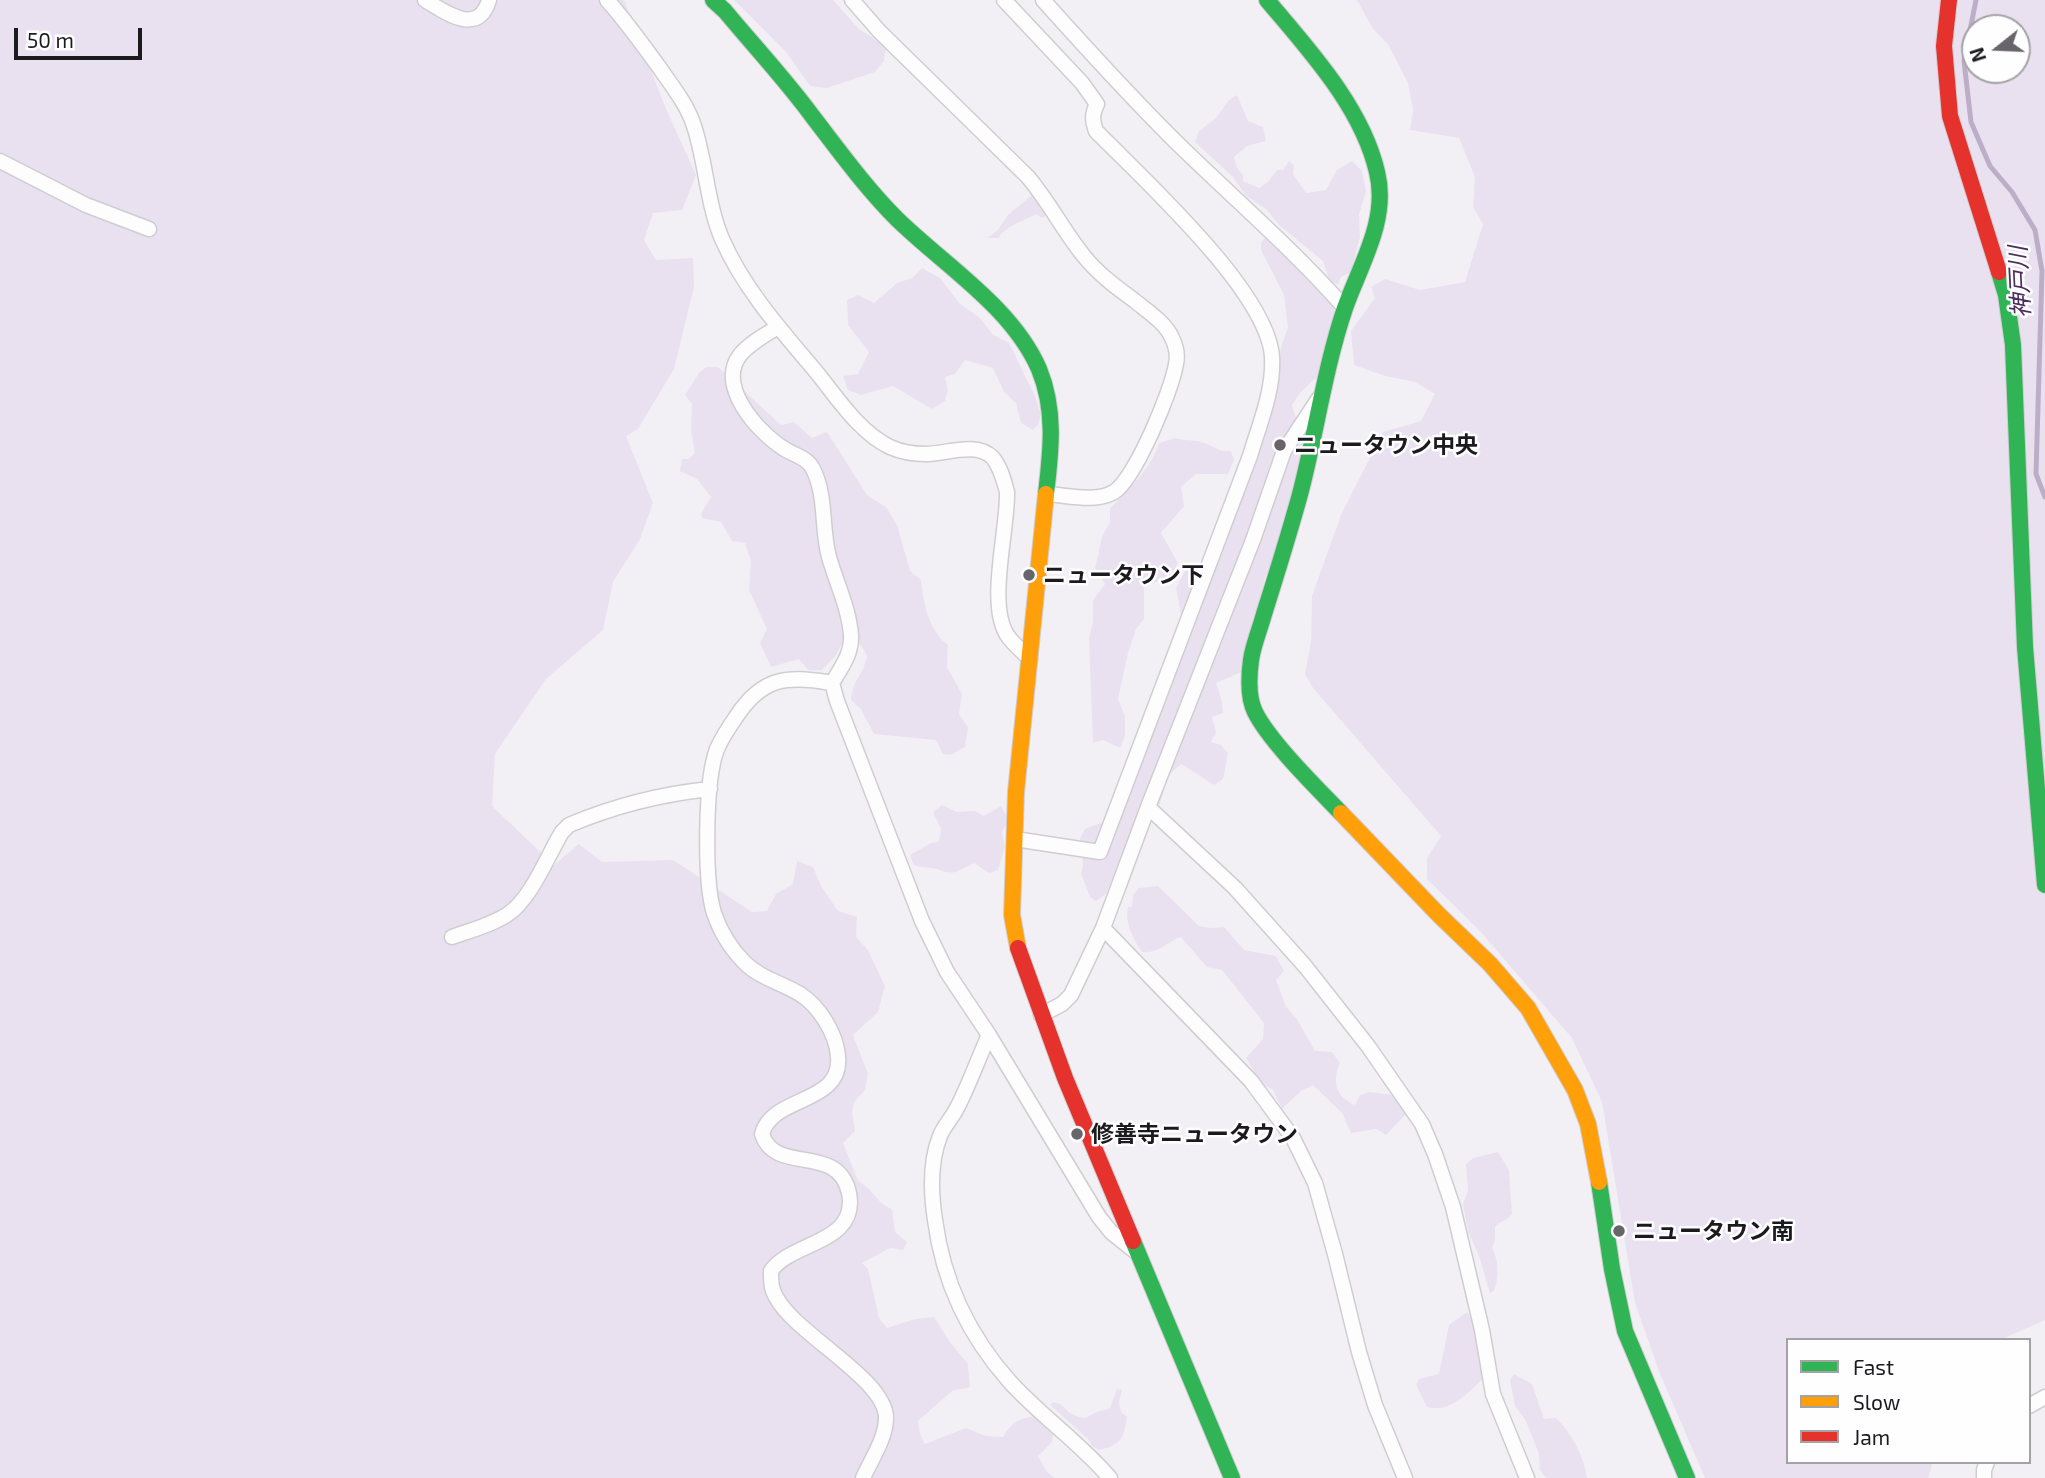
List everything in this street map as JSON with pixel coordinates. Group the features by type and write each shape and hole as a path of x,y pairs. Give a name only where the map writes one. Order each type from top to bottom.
{"street":[{"path":"425,0 462,20 480,16 489,0"},
{"path":"607,0 625,20 686,107 694,124 722,240 747,284 778,327 850,412 880,441 910,453 975,450 994,460 1007,492 999,591 1001,621 1008,636 1030,659"},
{"path":"713,0 725,10 812,115 853,171 898,220 969,281 1016,332 1038,367 1050,401 1052,437 1016,792 1014,934 1065,1078 1232,1478"},
{"path":"852,0 879,31 1028,177 1084,257 1099,273 1156,318 1171,336 1177,362 1165,401 1142,451 1121,487 1110,494 1093,498 1046,494"},
{"path":"1004,0 1082,83 1097,104 1092,122 1096,131 1189,227 1237,282 1258,313 1268,336 1272,359 1268,396 1250,456 1100,852 1015,839"},
{"path":"1043,0 1174,140 1309,267 1345,308"},
{"path":"1267,0 1314,56 1349,106 1360,125 1377,171 1380,190 1371,245 1345,308 1320,396 1314,441 1251,659 1250,688 1255,712 1269,733 1321,792 1438,915 1490,964 1528,1008 1554,1050 1575,1090 1588,1124 1606,1218 1612,1269 1626,1331 1687,1478"},
{"path":"1949,0 1944,46 1945,81 1951,116 2006,296 2013,345 2025,647 2045,885"},
{"path":"0,161 86,205 149,229"},
{"path":"778,327 762,336 740,355 734,370 734,385 743,408 766,435 810,464 820,490 829,556 851,634 847,658 832,683"},
{"path":"1041,1015 1062,1004 1071,995 1103,928 1253,540 1284,451 1320,396"},
{"path":"832,683 786,679 752,694 718,748 711,772 708,854 714,912 724,936 744,962 755,971 810,1002 832,1032 838,1056 834,1078 821,1091 805,1101 781,1110 769,1120 762,1134 766,1146 773,1152 823,1162 839,1174 847,1186 850,1200 845,1222 832,1234 781,1259 771,1271 771,1286 781,1306 870,1387 885,1408 886,1420 881,1440 863,1478"},
{"path":"832,683 922,920 947,972 989,1035 1098,1217 1111,1232 1139,1254"},
{"path":"452,937 511,912 521,901 562,832 569,825 641,801 710,789"},
{"path":"1148,807 1235,888 1305,966 1368,1046 1422,1124 1453,1207 1482,1330 1493,1394 1527,1478"},
{"path":"1103,928 1251,1081 1293,1138 1315,1183 1359,1352 1376,1405 1405,1478"},
{"path":"989,1035 956,1109 940,1135 933,1161 933,1207 938,1244 949,1283 982,1347 1010,1382 1110,1478"}],"shaded area":[{"path":"0,0 624,0 666,109 696,175 682,210 653,213 644,240 656,260 693,258 694,287 674,369 638,429 626,436 653,503 640,539 613,582 603,630 546,679 495,754 492,806 554,865 579,844 602,862 673,860 752,912 767,911 776,894 793,884 797,861 813,867 821,886 838,911 857,917 856,937 868,950 885,986 878,1012 853,1035 868,1074 865,1090 854,1102 852,1112 855,1131 843,1143 858,1181 892,1209 895,1232 907,1242 903,1250 890,1248 862,1263 868,1269 879,1318 887,1328 915,1319 934,1317 968,1364 970,1387 952,1391 918,1421 925,1444 966,1428 986,1436 1003,1437 1018,1421 1039,1416 1054,1428 1052,1442 1038,1456 1047,1472 1055,1478 0,1478"},
{"path":"734,0 833,0 859,29 886,46 884,61 875,72 827,88 810,86 786,52"},
{"path":"1357,0 2045,0 2045,1320 2004,1338 1786,1338 1786,1464 1932,1464 1928,1478 1705,1478 1660,1374 1635,1303 1602,1102 1572,1038 1480,931 1427,879 1427,858 1441,836 1313,688 1305,674 1311,642 1312,596 1341,515 1383,432 1421,421 1435,394 1415,382 1385,376 1354,365 1351,331 1375,298 1371,287 1385,279 1420,290 1465,282 1483,224 1473,207 1475,177 1459,138 1410,130 1413,110 1408,83 1388,44 1373,29"},
{"path":"1237,95 1248,121 1263,127 1266,141 1247,146 1234,157 1237,168 1243,175 1243,181 1259,188 1268,182 1277,170 1283,170 1289,161 1294,165 1293,174 1306,193 1326,190 1336,171 1352,161 1362,171 1366,191 1359,215 1360,237 1351,272 1341,277 1338,284 1330,282 1323,261 1279,225 1266,209 1246,196 1233,177 1195,142 1199,131 1216,118 1229,100"},
{"path":"1032,195 1045,210 1045,217 1036,214 1011,226 998,238 987,238 997,231 1008,215"},
{"path":"1266,237 1333,301 1335,320 1320,374 1300,393 1292,405 1307,442 1275,561 1265,577 1244,671 1216,683 1223,713 1212,717 1216,733 1211,742 1221,745 1228,753 1223,779 1214,785 1181,764 1168,776 1160,804 1137,817 1106,894 1096,901 1090,897 1081,874 1083,866 1080,838 1085,829 1106,821 1182,620 1176,588 1186,569 1213,560 1237,465 1264,430 1275,390 1281,347 1288,328 1284,295 1261,250 1261,242"},
{"path":"922,268 940,278 960,304 980,318 993,335 1009,343 1041,414 1038,425 1033,430 1021,423 1016,403 1004,392 993,368 965,360 955,374 945,377 948,390 945,401 932,409 893,386 861,395 848,390 843,376 858,374 869,352 848,325 847,300 858,295 874,303 897,283 912,278"},
{"path":"706,367 718,367 781,425 794,422 812,438 827,432 867,495 886,507 897,525 910,571 921,580 931,624 948,645 947,667 962,694 959,714 968,727 965,747 950,755 943,754 936,740 874,734 861,709 851,700 867,655 859,643 844,640 836,655 822,670 808,670 799,659 771,667 760,643 767,629 749,590 751,561 745,543 732,541 721,522 702,518 701,514 711,497 697,479 680,471 682,459 689,459 695,453 691,431 692,404 685,395"},
{"path":"1175,438 1198,441 1231,451 1234,460 1228,474 1196,474 1181,487 1184,506 1161,533 1178,563 1172,576 1144,586 1144,619 1136,629 1128,653 1118,699 1125,717 1125,736 1120,748 1103,740 1093,743 1089,638 1093,622 1093,600 1105,584 1095,568 1102,537 1110,522 1110,508 1145,470 1159,443"},
{"path":"942,805 957,812 975,811 984,816 1001,806 1009,820 1002,832 1005,847 998,870 989,873 974,863 955,872 947,872 913,864 910,855 931,843 939,842 941,829 933,812"},
{"path":"1158,886 1199,926 1224,927 1244,950 1276,956 1284,971 1276,980 1286,1007 1297,1019 1315,1051 1332,1052 1340,1063 1336,1076 1339,1093 1355,1105 1360,1095 1369,1092 1394,1095 1406,1114 1386,1135 1376,1129 1351,1133 1342,1113 1313,1085 1301,1091 1282,1109 1273,1090 1261,1083 1246,1058 1263,1039 1264,1023 1222,970 1207,967 1181,937 1149,952 1142,952 1136,942 1130,931 1128,907 1132,906 1133,895 1139,888"},
{"path":"1498,1152 1509,1170 1512,1214 1495,1227 1492,1248 1497,1263 1497,1275 1496,1286 1490,1293 1468,1231 1463,1204 1468,1190 1466,1164 1473,1158"},
{"path":"1467,1312 1478,1332 1481,1366 1485,1377 1452,1404 1427,1407 1416,1385 1419,1379 1439,1374 1449,1325"},
{"path":"1514,1374 1532,1384 1544,1419 1556,1418 1567,1431 1580,1454 1587,1478 1546,1478 1540,1470 1539,1454 1526,1421 1515,1406 1510,1380"},
{"path":"1117,1389 1122,1390 1119,1402 1121,1412 1127,1417 1125,1430 1117,1443 1099,1450 1050,1405 1057,1403 1072,1414 1087,1417 1110,1408"}],"waterway":[{"name":"神戸川","path":"1976,0 1964,61 1971,122 1990,166 2012,192 2035,230 2042,271 2036,474 2045,497"}],"traffic: fast":[{"path":"713,0 781,76 853,170 886,207 995,306 1027,347 1039,369 1050,415 1046,494"},
{"path":"1267,0 1316,59 1347,102 1370,148 1380,190 1376,225 1338,331 1299,498 1255,643 1250,672 1251,700 1262,724 1341,813"},
{"path":"1999,272 2006,295 2013,345 2025,647 2045,885"},
{"path":"1599,1182 1612,1269 1625,1331 1687,1478"},
{"path":"1133,1241 1232,1478"}],"traffic: slow":[{"path":"1018,948 1012,915 1016,792 1046,494"},
{"path":"1341,813 1490,964 1528,1008 1575,1090 1588,1124 1599,1182"}],"traffic: jam":[{"path":"1949,0 1944,46 1950,116 1999,272"},
{"path":"1018,948 1065,1078 1133,1241"}],"place":[{"name":"ニュータウン中央","path":"1280,445"},
{"name":"ニュータウン下","path":"1029,575"},
{"name":"修善寺ニュータウン","path":"1077,1134"},
{"name":"ニュータウン南","path":"1619,1231"}]}
